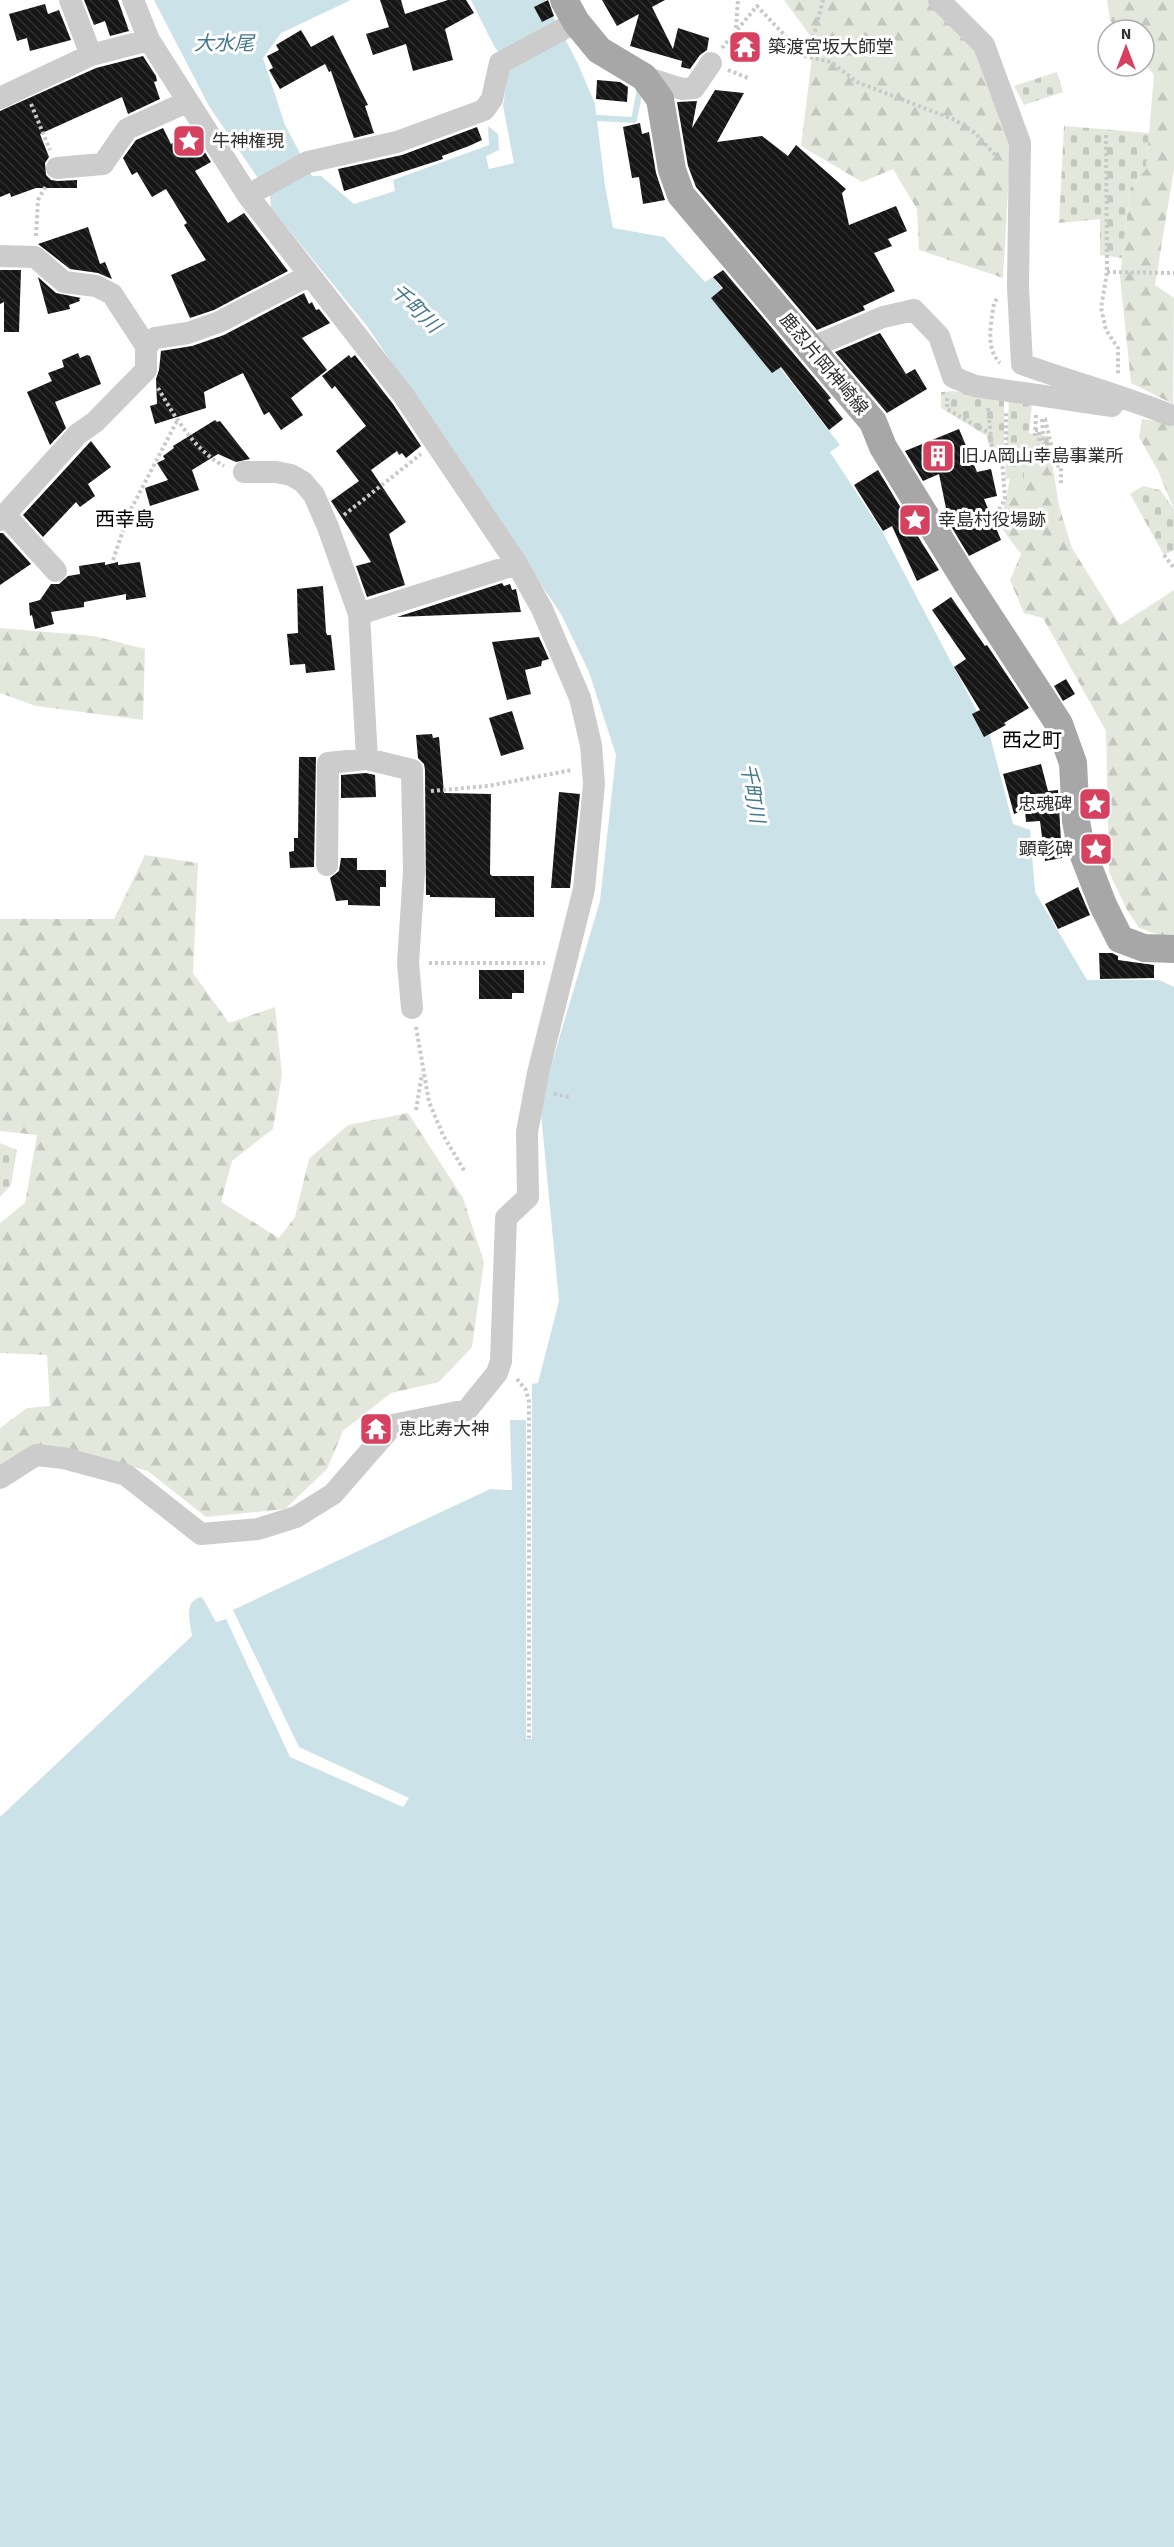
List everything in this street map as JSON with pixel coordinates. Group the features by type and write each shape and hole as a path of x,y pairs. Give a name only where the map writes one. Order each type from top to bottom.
{"main road":[{"name":"鹿忍片岡神崎線","path":"569,16 599,50 644,77 660,99 672,170 681,195 873,422 883,447 936,534 1059,724 1072,763 1076,821 1081,848 1103,905 1120,939 1144,948 1174,949"}],"street":[{"path":"70,0 91,55"},
{"path":"0,1478 36,1455 63,1458 126,1475 201,1534 258,1528 296,1517 333,1494 393,1425 467,1410 497,1373 501,1361 506,1218 528,1197 527,1132 538,1073 584,889 594,784 593,766 580,698 542,609 517,564 404,396 308,276 254,193 187,102 149,40 133,0"},
{"path":"939,0 984,45 1020,143 1018,287 1022,364 1072,383 1124,396 1172,415"},
{"path":"254,193 308,162 397,142 484,110 492,99 500,63 569,16"},
{"path":"0,98 91,55 149,40"},
{"path":"644,77 682,89 694,88 711,63"},
{"path":"57,168 104,164 127,129 187,102"},
{"path":"0,256 35,257 64,282 96,286 111,294 146,346 146,370 95,422 78,434 3,518 56,571"},
{"path":"146,346 155,338 188,333 219,322 308,276"},
{"path":"810,348 884,317 914,310 939,336 953,377 975,386 1172,415"},
{"path":"244,471 276,471 291,475 303,482 314,495 328,527 359,614 367,759"},
{"path":"359,614 517,564"},
{"path":"327,865 328,763 367,759 412,770 414,872 408,963 412,1008"}],"path":[{"path":"736,29 738,0"},
{"path":"804,56 823,0"},
{"path":"711,63 736,29 757,6 804,56 831,62 857,82 955,120 975,133 996,154 1001,164"},
{"path":"24,87 57,168 38,200 35,257"},
{"path":"1099,390 1119,384 1118,348 1106,330 1101,308 1107,272 1106,135"},
{"path":"1107,272 1174,273"},
{"path":"146,370 177,421 210,458 232,470 244,471"},
{"path":"936,534 969,520 978,529 992,524 1005,499 1003,458 1006,453 1006,391"},
{"path":"946,393 947,409 989,433"},
{"path":"989,409 989,433 993,456 1003,458"},
{"path":"1035,430 1039,430 1040,452 1044,452 1042,419 1045,419 1056,465 1061,467 1061,483"},
{"path":"113,560 129,513 177,421"},
{"path":"328,527 435,442"},
{"path":"1164,555 1174,568"},
{"path":"412,792 488,786 593,766"},
{"path":"408,963 564,963"},
{"path":"412,1008 429,1102 443,1135 465,1172"},
{"path":"416,1110 423,1067"},
{"path":"529,1402 529,1738"}],"green space":[{"path":"784,0 936,0 976,51 1011,139 1003,278 919,250 917,209 893,169 862,182 801,146 814,41"},
{"path":"1107,0 1174,0 1174,169 1155,285 1174,298 1173,404 1131,383 1120,277 1130,188 1146,169 1154,78 1156,78 1156,18 1110,18"},
{"path":"1057,72 1063,92 1024,105 1014,86"},
{"path":"1064,126 1149,133 1146,169 1130,188 1122,258 1100,255 1100,219 1059,223"},
{"path":"953,391 1004,397 1004,453 1000,460 992,458 987,436 941,408 941,392"},
{"path":"1009,398 1032,402 1024,480 1005,479"},
{"path":"1142,419 1174,424 1174,509 1158,471 1139,437"},
{"path":"1028,433 1048,436 1059,506 1072,548 1120,625 1174,590 1174,940 1139,928 1126,908 1109,872 1106,731 1043,618 1024,613 1010,580 1021,554 1000,526 1015,455"},
{"path":"1143,486 1160,490 1174,509 1174,550 1164,555 1130,494"},
{"path":"0,628 94,636 145,649 143,720 36,706 0,693"},
{"path":"145,855 198,863 193,973 229,1023 275,1007 282,1075 273,1129 232,1161 221,1202 279,1238 295,1217 309,1159 348,1125 408,1113 463,1198 484,1262 472,1347 439,1382 391,1393 343,1431 327,1469 285,1509 206,1517 148,1471 58,1446 0,1468 0,1428 27,1408 50,1406 47,1355 0,1353 0,1223 25,1203 37,1135 0,1131 0,919 114,919"},
{"path":"0,1143 17,1150 11,1185 0,1197"}],"water":[{"path":"154,0 351,0 281,33 263,58 285,125 312,176 321,176 354,204 395,191 393,180 489,145 488,126 498,134 499,150 486,156 489,169 514,163 503,106 509,66 494,46 471,0 545,0 578,64 595,104 605,186 613,228 664,237 705,282 713,277 840,445 830,452 883,533 990,736 1013,824 1030,830 1035,892 1087,980 1159,980 1174,987 1174,2547 0,2547 0,1817 192,1636 189,1612 192,1602 196,1599 202,1597 216,1622 226,1619 233,1610 490,1489 512,1490 510,1420 532,1420 532,1384 538,1383 559,1301 540,1103 600,901 616,755 589,672 561,614 367,326 271,208 270,196 209,106"}],"pier":[{"path":"529,1407 532,1407 532,1739 526,1739 526,1417 529,1417"},
{"path":"233,1610 299,1747 409,1798 403,1807 290,1757 226,1619"}],"building":[{"path":"84,0 118,0 129,31 110,36 105,21 94,25"},
{"path":"380,0 401,0 405,14 448,0 466,0 474,13 445,29 453,60 413,71 406,44 373,55 366,34 389,27"},
{"path":"548,0 554,16 542,22 534,7"},
{"path":"602,0 665,0 652,7 673,49 678,28 709,38 707,50 700,55 690,69 681,67 682,61 630,46 639,14 617,26"},
{"path":"45,4 48,14 59,10 71,40 30,51 27,38 17,41 9,14"},
{"path":"301,30 311,47 333,35 368,105 365,106 374,133 354,138 331,71 329,72 325,64 280,89 269,70 273,68 267,56 279,50 276,45"},
{"path":"143,56 156,76 157,81 154,82 160,99 128,114 122,97 40,134 49,157 45,163 46,175 51,180 77,180 77,188 36,188 11,197 10,193 0,197 0,111 96,68"},
{"path":"597,80 620,82 628,87 627,102 596,99"},
{"path":"715,90 744,93 717,142 762,136 788,156 796,145 846,189 842,193 849,225 896,206 907,231 888,239 892,246 874,253 895,291 863,306 865,310 817,330 696,187 688,166 677,102 697,101 692,128"},
{"path":"640,123 642,134 649,132 656,173 665,200 643,204 639,177 632,178 623,127"},
{"path":"477,127 482,140 442,156 443,159 344,191 338,169 402,155"},
{"path":"163,128 171,144 184,137 190,148 199,143 211,162 195,171 228,223 244,213 288,271 214,310 190,318 171,275 206,260 184,225 187,223 166,189 152,197 137,172 132,175 123,158 136,140"},
{"path":"88,227 100,264 105,262 112,279 98,273 70,269 38,244"},
{"path":"0,270 21,270 19,332 4,332 4,302 0,304"},
{"path":"723,270 831,398 828,400 843,419 829,430 781,367 772,373 711,298 723,288 713,277"},
{"path":"38,277 56,293 81,298 80,301 69,305 70,309 48,314"},
{"path":"304,293 309,304 312,302 316,310 319,309 330,323 302,338 327,370 291,398 303,415 281,430 269,412 264,415 243,373 204,392 206,408 155,424 150,406 157,404 156,379 161,351 192,346 224,335"},
{"path":"880,333 906,374 915,369 927,389 887,413 835,352"},
{"path":"78,353 80,358 90,356 101,384 55,402 66,428 50,445 27,392 52,381 48,373 64,367 62,360"},
{"path":"349,355 351,358 355,355 393,404 421,446 406,458 402,453 399,455 397,451 371,470 406,522 389,534 405,585 367,597 356,566 371,562 331,501 359,481 336,451 366,426 335,386 332,389 322,376"},
{"path":"215,420 220,421 250,459 236,462 218,454 192,470 199,490 150,506 145,488 168,480 157,463 165,459 163,456 174,448 173,446"},
{"path":"959,429 977,472 991,469 997,496 984,499 1001,540 969,556 949,523 939,474 923,481 905,451"},
{"path":"91,441 111,467 88,484 95,496 80,507 76,502 43,537 23,515"},
{"path":"878,470 939,570 917,581 892,526 883,531 854,485"},
{"path":"0,533 3,533 31,564 0,585"},
{"path":"105,562 105,565 118,562 118,565 140,562 146,597 126,600 126,594 84,602 84,607 51,612 54,624 35,629 32,615 30,616 29,603 40,600 51,584 59,584 68,576 80,574 79,566"},
{"path":"502,583 504,586 510,584 512,590 516,589 521,612 397,617"},
{"path":"323,586 326,632 327,635 331,635 335,670 306,673 305,664 290,665 287,634 298,633 297,589"},
{"path":"951,597 985,646 987,645 1029,708 1004,723 1006,725 984,737 972,714 980,710 954,667 966,659 932,610"},
{"path":"539,637 549,659 542,661 541,666 525,670 531,694 507,700 492,642"},
{"path":"1066,679 1075,694 1063,701 1054,686"},
{"path":"512,711 524,749 501,756 489,718"},
{"path":"432,734 433,738 439,737 444,793 491,794 490,874 492,876 534,876 534,917 495,917 495,898 430,897 426,895 425,770 424,764 418,758 416,735"},
{"path":"299,757 316,757 314,867 290,868 289,852 294,851 294,838 298,838"},
{"path":"1041,764 1048,791 1058,790 1062,858 1045,861 1040,821 1026,822 1025,810 1014,814 1003,774"},
{"path":"366,773 375,775 376,797 341,798 341,775"},
{"path":"559,792 580,794 570,888 551,888"},
{"path":"341,858 357,858 357,870 386,870 386,887 380,887 380,906 348,905 348,900 336,901 330,878 339,871"},
{"path":"1078,887 1090,915 1058,929 1045,904"},
{"path":"1099,953 1112,953 1118,956 1118,960 1154,965 1154,978 1100,979"},
{"path":"479,970 524,970 524,993 512,993 512,999 479,999"}],"waterway":[{"path":"597,118 634,120 640,89"}],"place":[{"name":"築渡宮坂大師堂","path":"745,47"},
{"name":"牛神権現","path":"189,141"},
{"name":"旧JA岡山幸島事業所","path":"938,456"},
{"name":"幸島村役場跡","path":"915,520"},
{"name":"忠魂碑","path":"1095,804"},
{"name":"顕彰碑","path":"1096,849"},
{"name":"恵比寿大神","path":"376,1429"}],"district":[{"name":"西幸島","path":"125,519"},
{"name":"西之町","path":"1032,740"}],"water label":[{"name":"大水尾","path":"224,43"},
{"name":"千町川","path":"416,308"},
{"name":"千町川","path":"753,793"}]}
